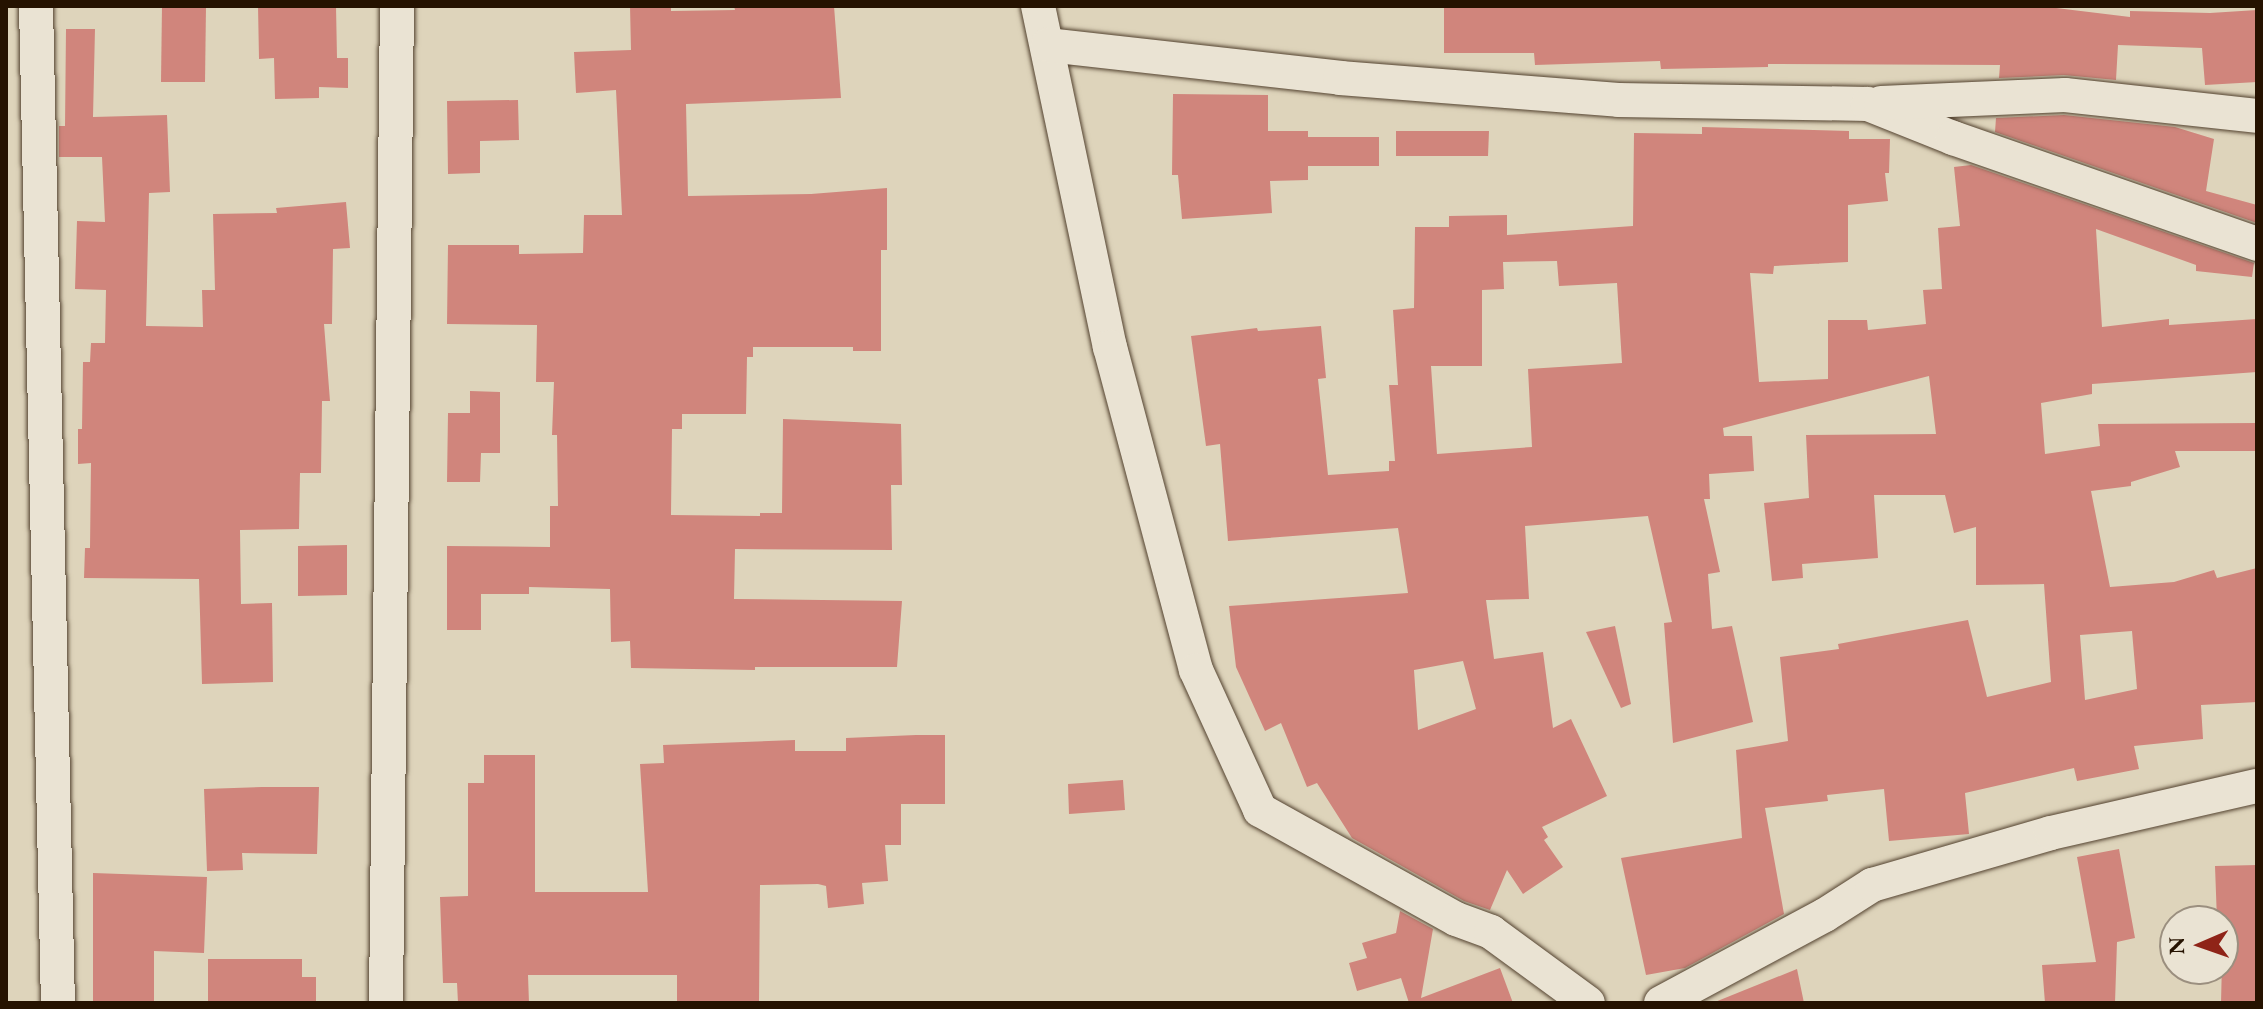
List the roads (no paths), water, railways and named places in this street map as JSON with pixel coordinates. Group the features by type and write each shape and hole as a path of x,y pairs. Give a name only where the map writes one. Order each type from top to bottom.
{"street":[{"path":"36,6 58,1003"},
{"path":"386,1003 397,6"},
{"path":"1038,6 1110,347 1196,670 1260,810 1456,919 1491,932 1588,1003"},
{"path":"1048,45 1340,78 1618,100 1868,104 2065,95 2257,116"},
{"path":"1868,104 1953,138 2257,244"},
{"path":"1661,1003 1733,966 1872,885 2051,833 2257,786"}]}
